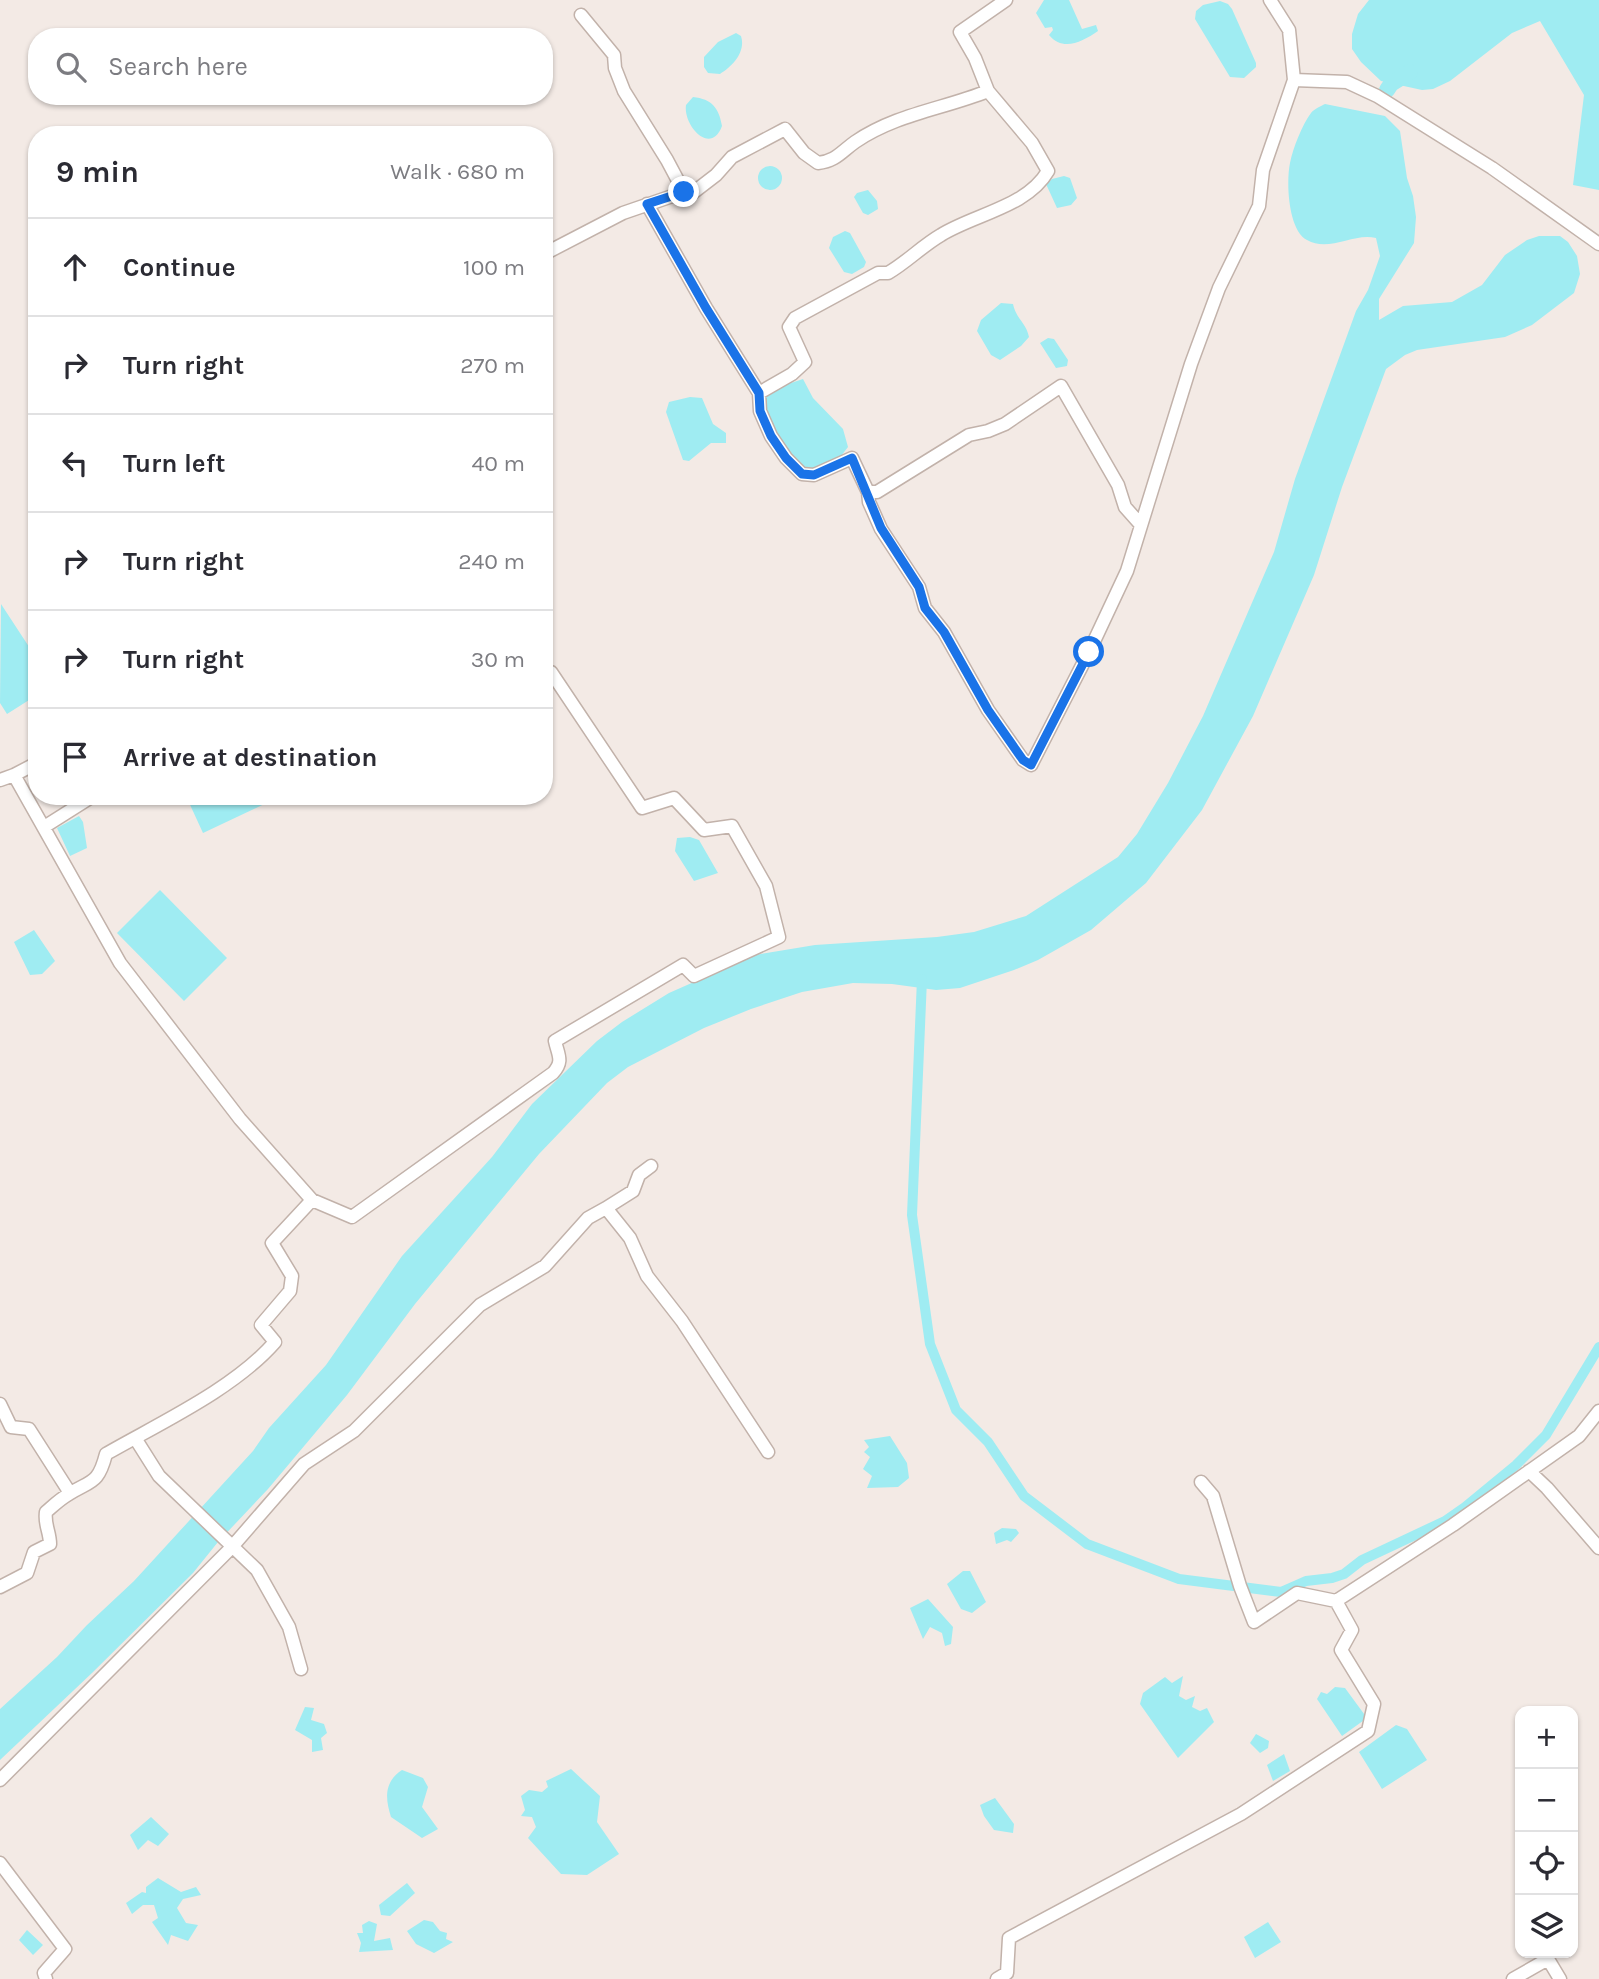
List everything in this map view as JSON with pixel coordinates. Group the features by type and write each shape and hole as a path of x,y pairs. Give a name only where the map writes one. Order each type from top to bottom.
{"street":[{"path":"759,393 792,374 805,362 789,327 795,318 878,273 888,273 944,233 1027,194 1041,183 1048,171 1039,153 988,91 975,58 960,32 1006,0"},
{"path":"647,204 706,308 759,393 760,411 771,436 786,458 802,474 814,475 852,458 881,528 919,587 925,608 958,653 988,710 1023,760 1031,765 1127,572 1191,364 1220,288 1259,206 1262,170 1294,80 1289,30 1270,0"},
{"path":"581,15 614,55 615,68 624,91 684,192 690,195 732,157 786,129 804,153 818,163 832,162 854,143 903,117 954,104 988,91"},
{"path":"1294,80 1347,82 1377,96 1492,168 1599,244"},
{"path":"553,249 623,213 684,192"},
{"path":"868,492 877,492 969,435 1005,424 1061,386 1118,485 1125,507 1141,525"},
{"path":"31,805 120,963 240,1119 312,1200 352,1217 553,1073 560,1066 561,1060 555,1041 683,965 694,976 779,937 766,886 732,825 704,830 674,798 642,808 553,675"},
{"path":"0,780 28,768"},
{"path":"14,775 28,799"},
{"path":"44,827 79,805"},
{"path":"0,1780 229,1546 304,1464 354,1431 480,1305 545,1266 588,1218 633,1191 639,1175 651,1166"},
{"path":"0,1587 27,1573 34,1552 50,1544 50,1532 44,1521 46,1512 70,1493 91,1484 103,1468 106,1454 193,1405 258,1361 275,1342 261,1325 290,1291 292,1276 272,1243 312,1200"},
{"path":"607,1208 630,1238 647,1276 682,1321 768,1452"},
{"path":"0,1404 11,1427 29,1429 70,1493"},
{"path":"1201,1482 1213,1496 1240,1586 1254,1622 1297,1593 1336,1601 1453,1525 1578,1436 1599,1411"},
{"path":"135,1438 159,1476 257,1570 289,1627 301,1669"},
{"path":"1529,1471 1599,1548"},
{"path":"998,1979 1007,1973 1009,1937 1241,1814 1368,1731 1374,1704 1341,1650 1352,1630 1336,1601"},
{"path":"0,1863 65,1949 44,1973 46,1979"},
{"path":"1513,1979 1548,1959 1560,1979"}],"water":[{"path":"1044,0 1069,0 1082,29 1096,25 1098,31 1073,44 1054,40 1049,35 1052,27 1045,28 1036,13"},
{"path":"1369,0 1599,0 1599,190 1573,185 1584,95 1540,21 1512,33 1450,81 1433,89 1422,90 1381,81 1352,49 1352,34 1358,14"},
{"path":"1220,1 1232,9 1256,63 1256,67 1244,78 1230,77 1195,19 1196,11 1203,5"},
{"path":"736,33 741,36 742,42 737,58 720,74 708,73 704,67 704,57 718,42"},
{"path":"693,97 710,102 719,114 722,126 717,135 705,138 693,129 686,113 686,105"},
{"path":"1325,104 1385,116 1400,131 1416,217 1414,243 1379,299 1379,320 1403,306 1452,302 1482,285 1505,255 1527,240 1539,236 1560,236 1568,242 1577,256 1580,274 1574,293 1532,325 1505,337 1417,350 1386,369 1342,487 1314,575 1253,716 1202,810 1146,883 1091,930 1038,960 1014,970 960,988 936,990 892,984 853,983 802,992 704,1028 628,1067 607,1083 539,1154 415,1304 347,1395 193,1573 0,1760 0,1709 134,1581 253,1451 269,1428 326,1365 402,1256 492,1157 532,1104 597,1041 669,993 755,955 815,945 974,932 1026,916 1118,857 1137,834 1168,783 1203,716 1274,552 1295,479 1356,311 1368,290 1380,256 1376,238 1324,244 1307,240 1301,235 1292,216 1289,193 1291,157 1308,118 1314,110"},
{"path":"770,166 781,173 782,178 775,189 770,190 759,183 758,178 765,167"},
{"path":"1064,176 1070,178 1077,198 1071,205 1057,208 1046,184 1052,179"},
{"path":"868,190 877,201 878,209 868,215 863,213 854,197 857,193"},
{"path":"845,231 850,233 866,262 864,267 852,274 844,272 829,248 833,237"},
{"path":"1001,303 1013,304 1029,337 1000,360 991,355 977,331 981,320"},
{"path":"1048,338 1054,339 1068,360 1067,366 1056,368 1040,343"},
{"path":"803,379 813,398 843,429 848,447 841,456 809,473 794,462 791,453 766,420 763,399 785,385"},
{"path":"690,397 702,398 713,424 726,433 726,443 711,443 689,461 683,460 666,412 669,402"},
{"path":"1,604 28,645 28,701 7,714 0,703"},
{"path":"190,805 262,805 203,833"},
{"path":"79,816 83,822 87,848 70,856 57,828"},
{"path":"690,837 699,840 718,873 694,881 675,851 677,838"},
{"path":"160,890 227,958 184,1001 117,933"},
{"path":"34,930 55,961 42,974 30,975 14,942"},
{"path":"890,1436 907,1463 909,1478 898,1487 867,1488 872,1476 863,1469 870,1457 864,1452 869,1447 864,1440"},
{"path":"1002,1528 1016,1529 1019,1533 1011,1542 1007,1540 996,1544 994,1533"},
{"path":"963,1571 970,1571 986,1602 972,1613 961,1609 947,1584"},
{"path":"928,1599 953,1627 951,1644 945,1646 942,1633 930,1627 923,1639 910,1608"},
{"path":"1183,1676 1179,1696 1186,1700 1195,1696 1192,1707 1200,1711 1207,1708 1214,1722 1178,1758 1140,1704 1143,1693 1165,1677 1172,1683"},
{"path":"1335,1687 1345,1688 1367,1718 1342,1736 1317,1699 1321,1692 1327,1694"},
{"path":"305,1707 314,1708 311,1720 324,1724 327,1733 321,1738 323,1750 312,1752 312,1740 295,1730"},
{"path":"1396,1725 1407,1729 1427,1760 1382,1789 1359,1752"},
{"path":"1256,1734 1269,1741 1268,1748 1260,1753 1250,1743"},
{"path":"1284,1754 1290,1771 1273,1781 1267,1765"},
{"path":"571,1769 600,1796 597,1822 619,1854 587,1875 561,1874 528,1838 536,1827 532,1817 521,1816 525,1810 521,1796 529,1790 542,1792 548,1787 546,1781"},
{"path":"402,1770 423,1778 428,1787 422,1807 438,1829 422,1838 391,1817 388,1803 389,1785"},
{"path":"995,1798 1014,1824 1013,1833 994,1830 984,1816 980,1805"},
{"path":"151,1817 169,1834 158,1846 148,1840 138,1850 130,1835"},
{"path":"158,1878 181,1892 196,1887 201,1895 183,1899 177,1908 186,1923 198,1925 188,1941 171,1935 168,1945 152,1922 158,1918 154,1905 143,1905 132,1914 126,1903 142,1892 146,1893 146,1887"},
{"path":"407,1883 415,1893 390,1916 381,1915 379,1905"},
{"path":"424,1920 433,1922 440,1931 447,1933 446,1939 453,1942 434,1953 416,1944 407,1931"},
{"path":"369,1921 377,1924 374,1941 390,1938 393,1950 359,1952 361,1943 357,1933 363,1933 362,1925"},
{"path":"1268,1922 1281,1942 1255,1958 1244,1937"},
{"path":"27,1930 43,1945 33,1955 19,1940"}],"waterway":[{"path":"1387,90 1391,84 1410,72"},
{"path":"922,979 912,1215 930,1344 956,1410 988,1442 1024,1496 1087,1544 1179,1579 1281,1592 1306,1581 1344,1574 1362,1560 1445,1521 1516,1465 1546,1435 1599,1347"}],"route":[{"path":"684,192 647,204 706,308 759,393 760,411 771,436 786,458 802,474 814,475 852,458 881,528 919,587 925,608 958,653 988,710 1023,760 1031,765 1089,652"}]}
